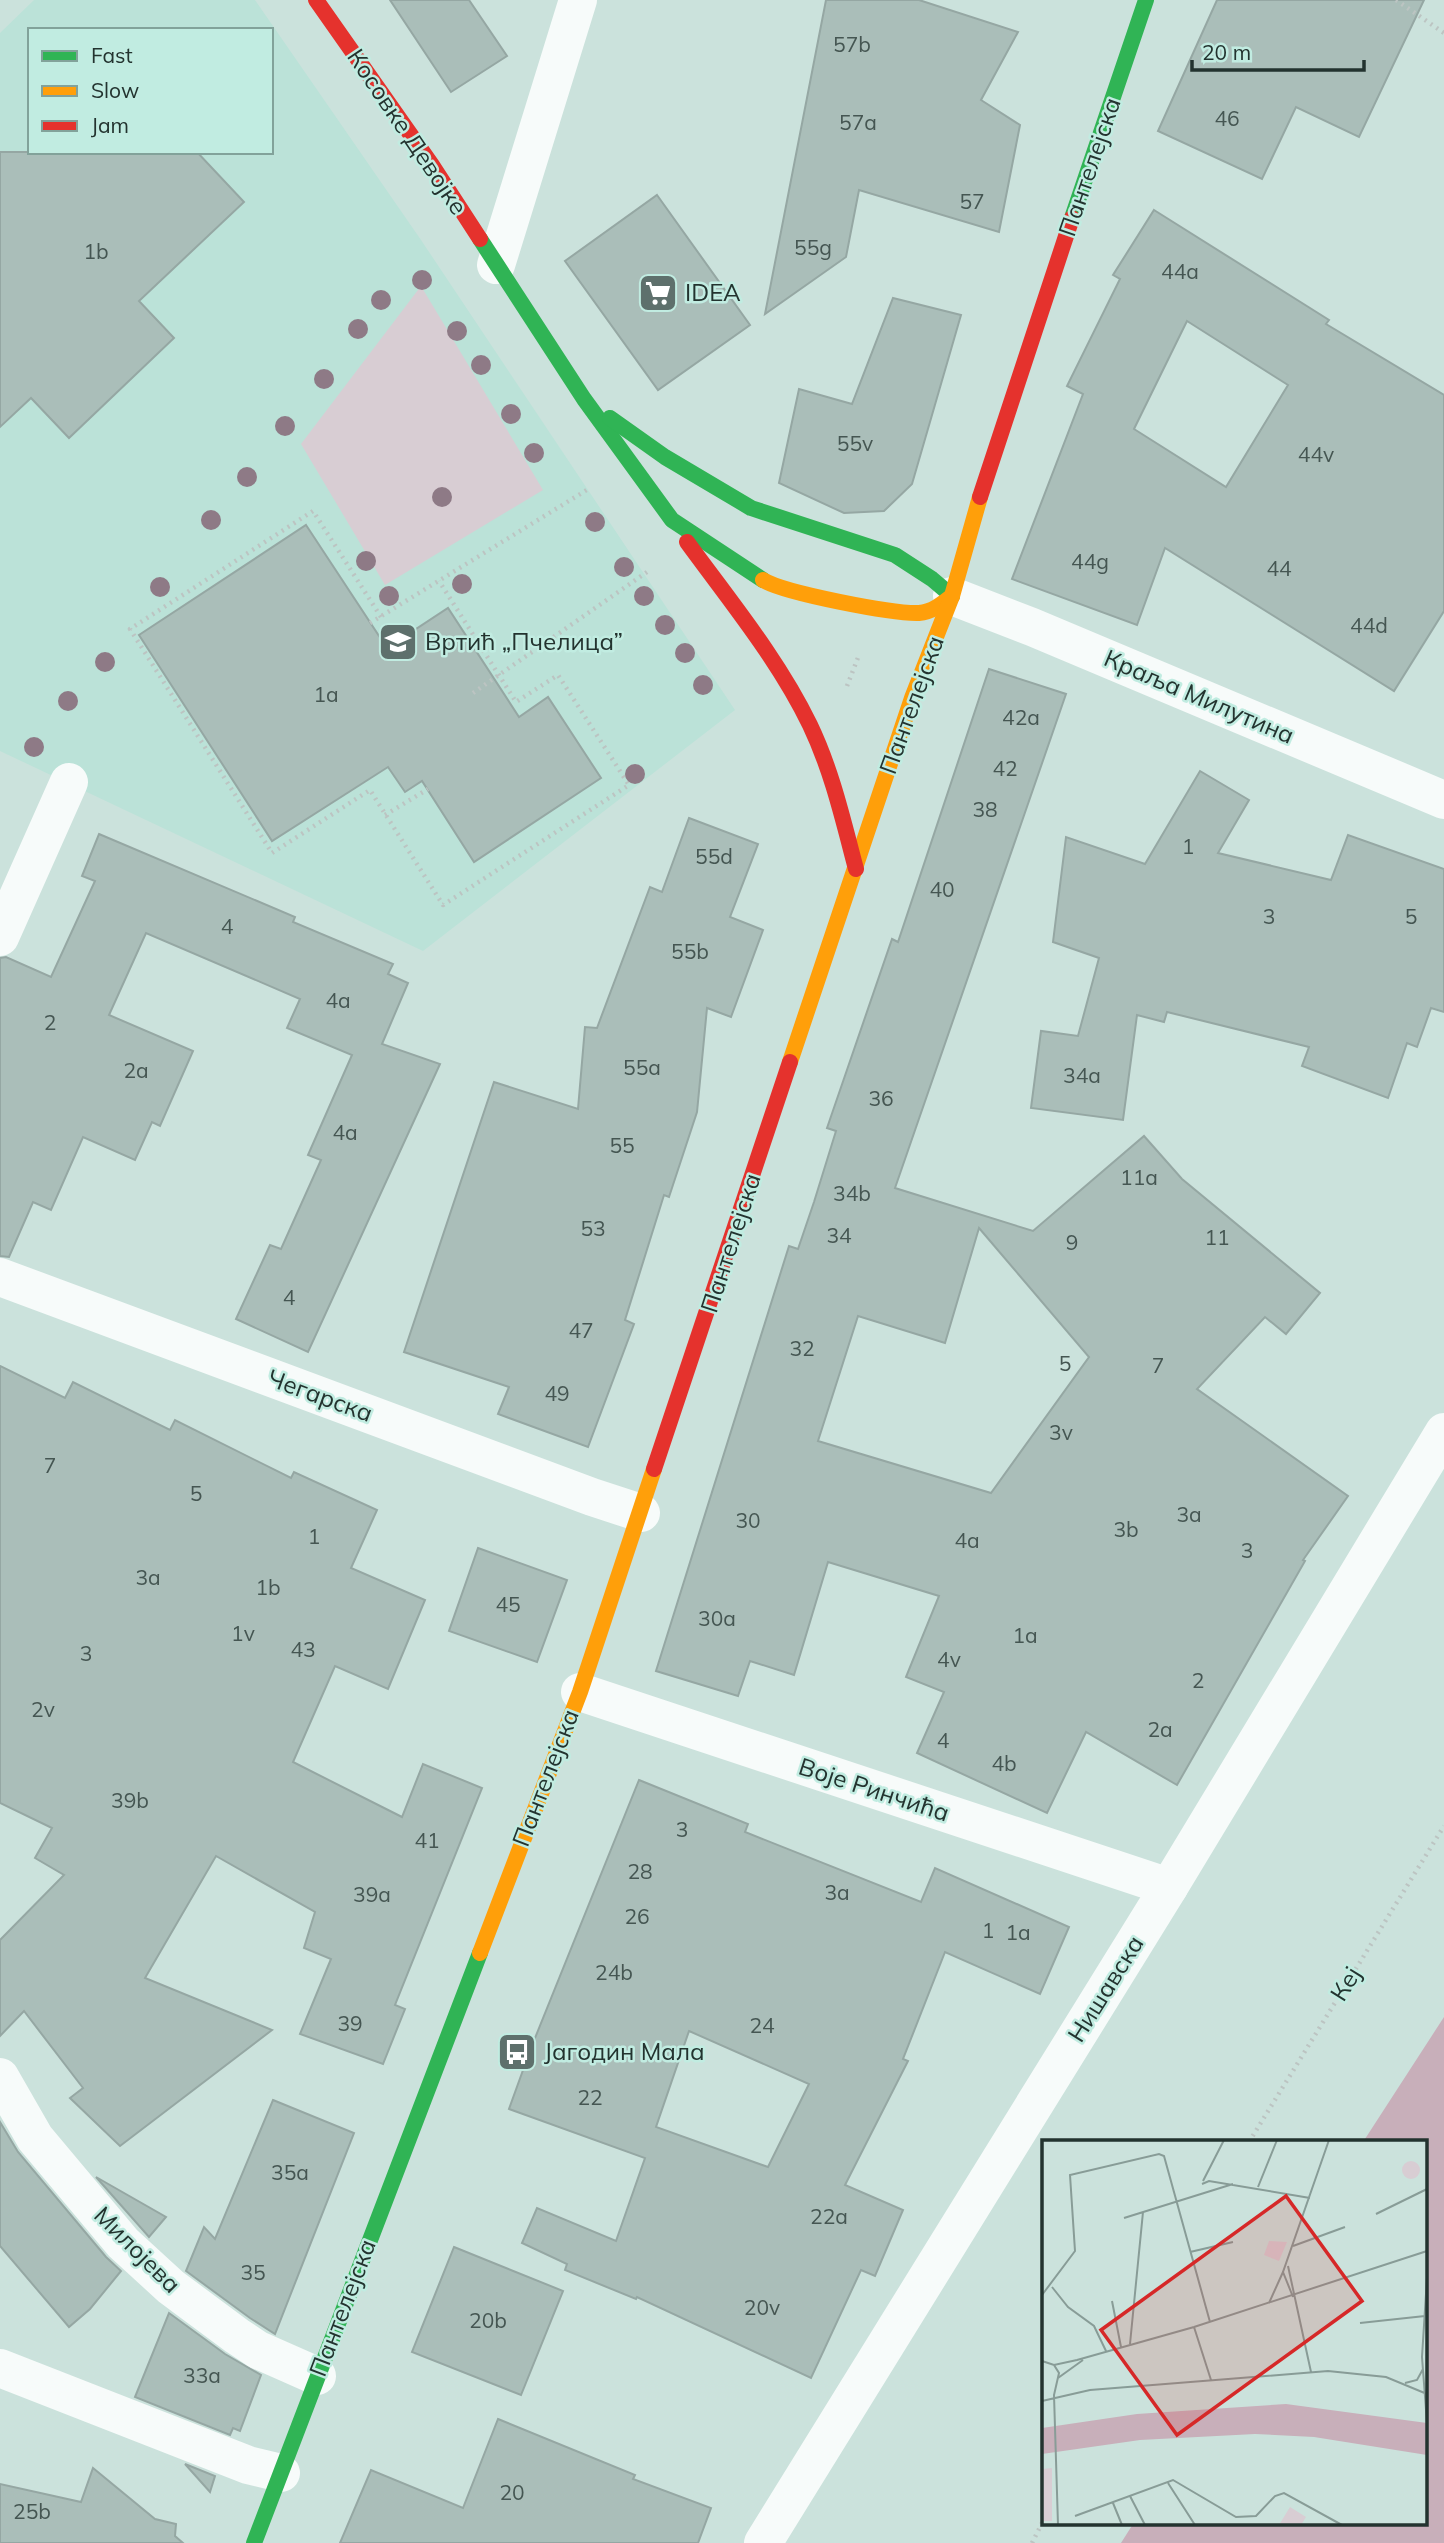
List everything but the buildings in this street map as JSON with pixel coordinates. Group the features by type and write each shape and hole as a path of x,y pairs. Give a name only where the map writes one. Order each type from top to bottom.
{"main road":[{"name":"Косовке Девојке","path":"316,0 432,165 584,399 672,520 767,583 797,592 901,612 920,613 937,608 953,596 895,555 763,512 719,491 584,399"},
{"name":"Пантелејска","path":"254,2543 580,1692 912,698 953,596 987,472 1146,0"},
{"path":"672,520 768,654 799,705 823,754 856,869"}],"street":[{"path":"496,265 578,0"},
{"name":"Краља Милутина","path":"953,596 1444,800"},
{"path":"0,937 69,782"},
{"name":"Чегарска","path":"0,1277 641,1513"},
{"name":"Нишавска","path":"763,2543 1169,1887 1444,1432"},
{"name":"Воје Ринчића","path":"580,1692 1169,1887"},
{"name":"Милојева","path":"0,2077 35,2138 123,2243 171,2287 237,2336 258,2350 317,2376"},
{"path":"0,2368 248,2465 281,2473"}],"path":[{"path":"1396,0 1444,33"},
{"path":"370,624 595,485"},
{"path":"381,617 313,511 130,629 272,853 370,790 443,905 629,785 558,675 516,702 439,581"},
{"path":"473,693 650,570"},
{"path":"846,691 863,643"},
{"path":"385,815 428,789"},
{"name":"Кеј","path":"1250,2140 1444,1826"},
{"path":"1032,2543 1042,2523"}],"shaded area":[{"name":"Вртић „Пчелица”","path":"34,0 255,0 421,240 735,710 423,951 0,751 0,33"},
{"path":"421,286 543,490 385,585 301,444"},
{"path":"1444,2017 1444,2543 1121,2543 1132,2526 1426,2526 1426,2140 1364,2140"}],"traffic: fast":[{"path":"1072,218 1146,0"},
{"path":"480,239 584,399 672,520 763,580"},
{"path":"610,418 665,457 751,508 895,555 932,579 952,596"},
{"path":"254,2543 480,1953"}],"traffic: slow":[{"path":"790,1062 912,698 952,596 980,497"},
{"path":"763,580 815,596 906,612 928,611 952,596"},
{"path":"480,1953 580,1692 654,1469"}],"traffic: jam":[{"path":"316,0 432,165 480,239"},
{"path":"980,497 1072,218"},
{"path":"687,542 768,654 810,725 831,778 856,869"},
{"path":"654,1469 790,1062"}],"place":[{"name":"IDEA","path":"658,293"},
{"name":"Вртић „Пчелица”","path":"398,642"},
{"name":"Јагодин Мала","path":"517,2052"}]}
